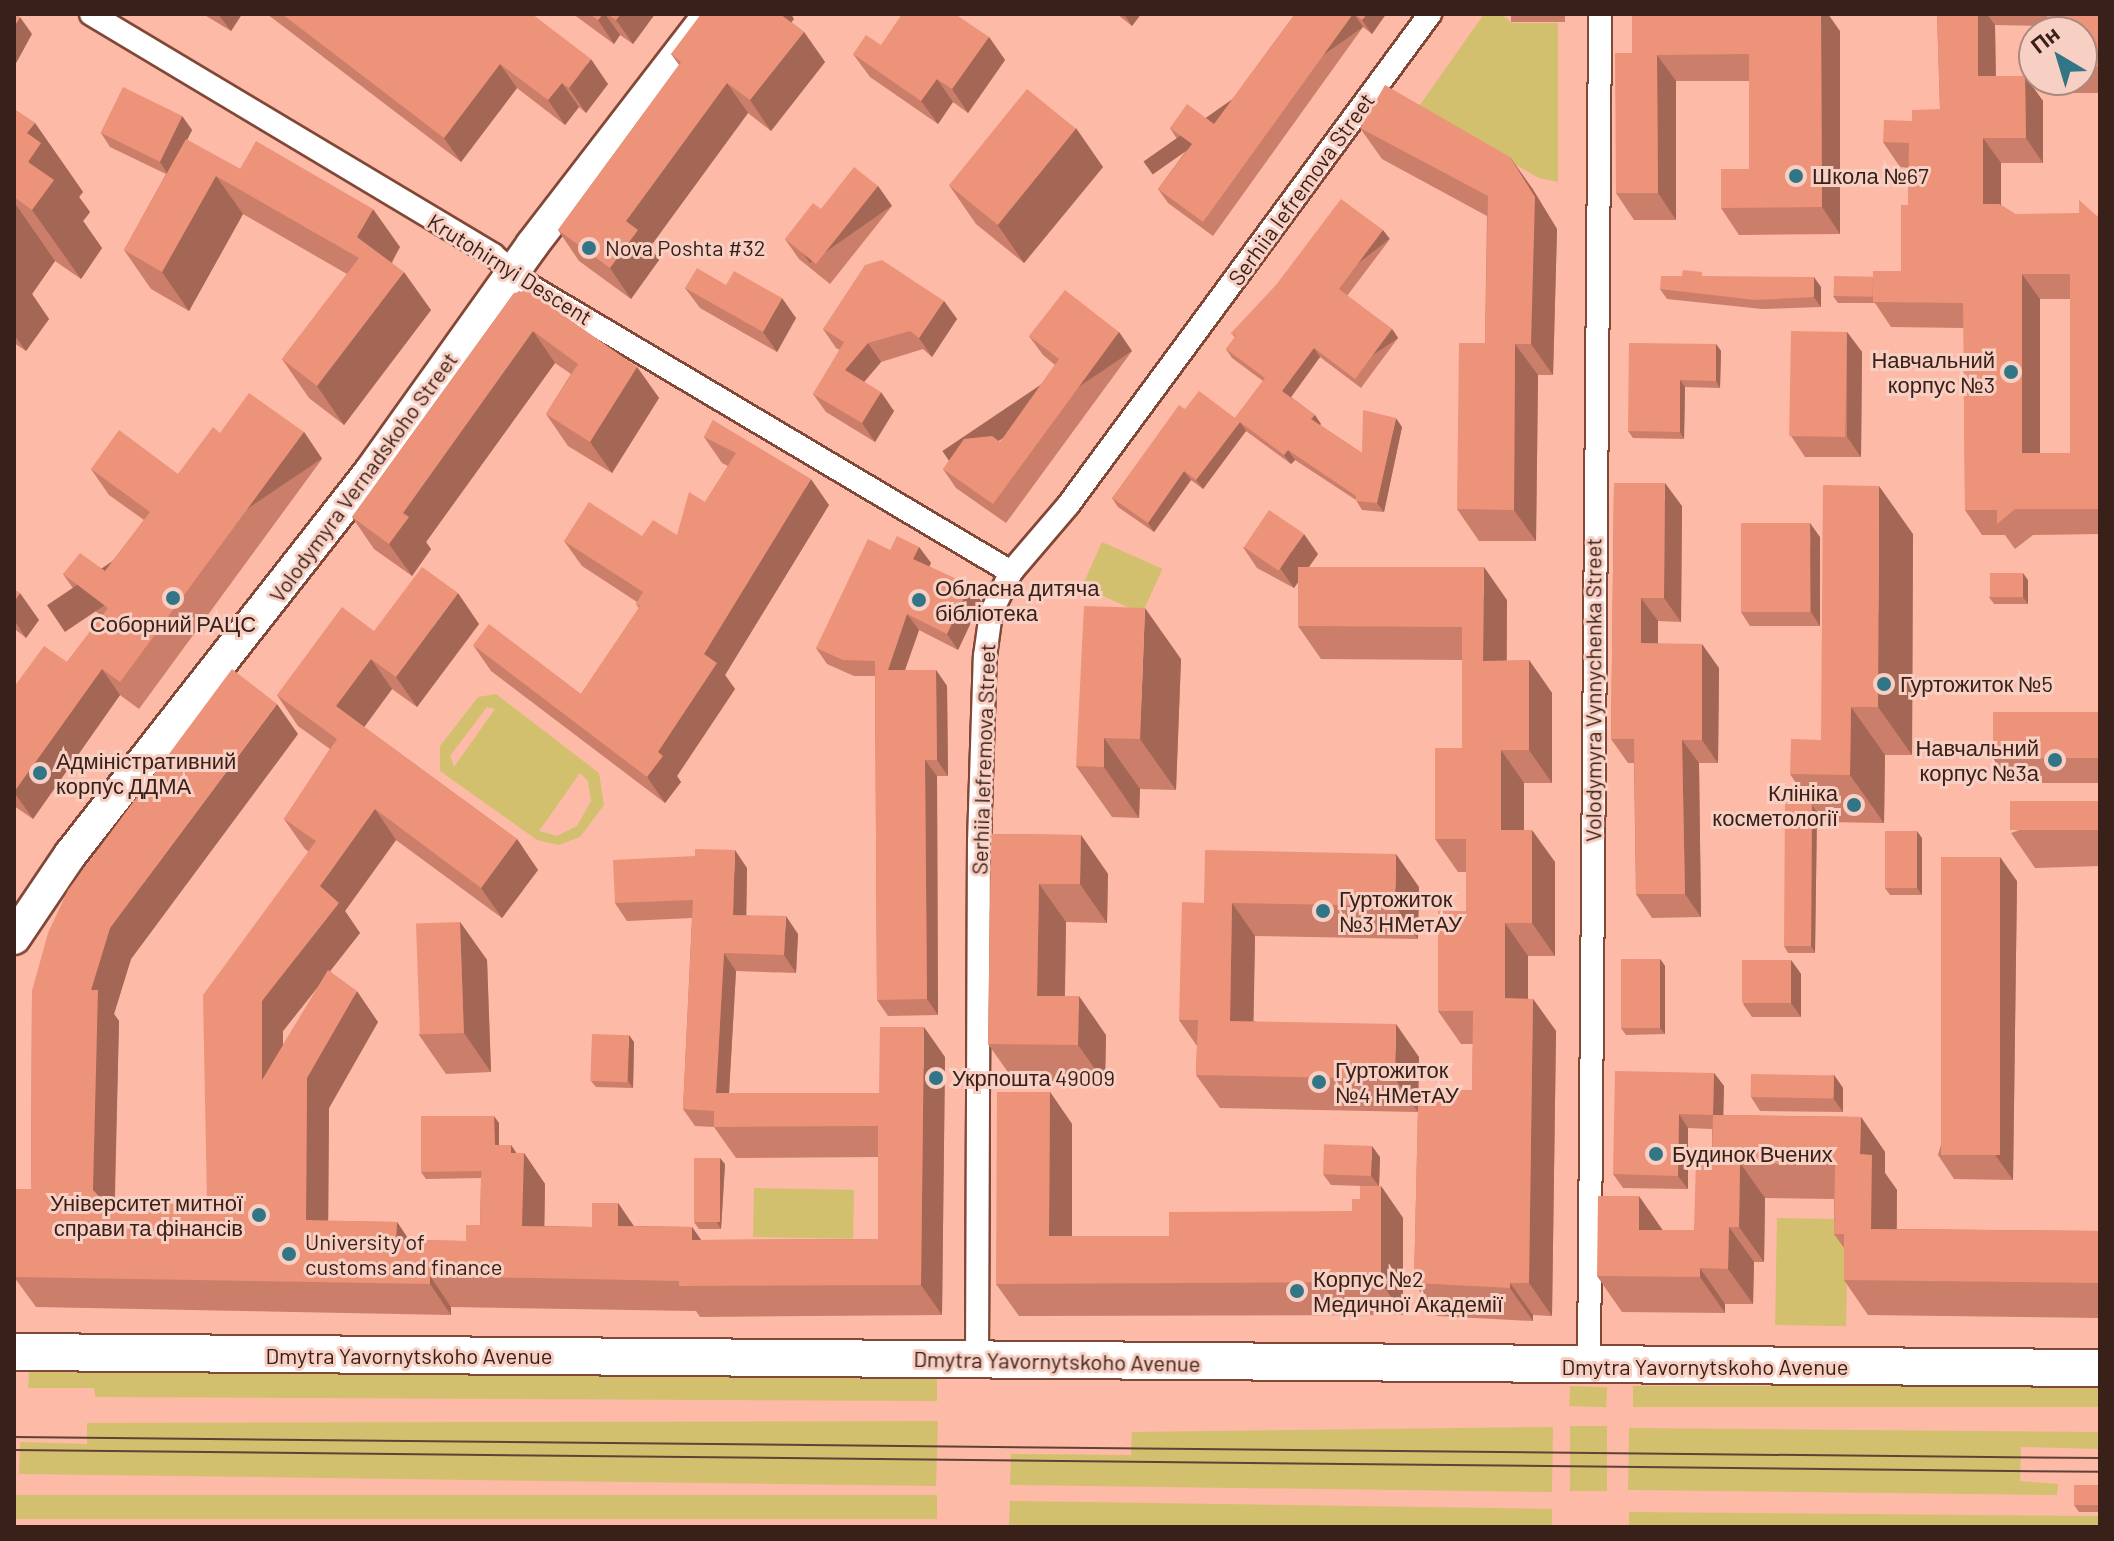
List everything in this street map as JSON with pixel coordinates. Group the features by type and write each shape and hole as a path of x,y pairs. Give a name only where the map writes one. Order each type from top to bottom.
{"main road":[{"name":"Dmytra Yavornytskoho Avenue","path":"14,1352 2100,1368"}],"street":[{"name":"Krutohirnyi Descent","path":"91,14 1011,572"},
{"name":"Volodymyra Vernadskoho Street","path":"14,938 70,855 371,471 513,271 710,14"},
{"name":"Serhiia Iefremova Street","path":"977,1360 985,656 991,613 1011,572 1069,504 1430,14"},
{"name":"Volodymyra Vynnychenka Street","path":"1589,1366 1600,14"}],"shaded area":[{"path":"1484,14 1501,14 1512,23 1558,23 1558,182 1539,178 1417,109"},
{"path":"1102,542 1162,569 1142,614 1082,587"},
{"path":"496,694 599,773 604,805 580,837 559,845 537,840 440,771 440,746 478,697","holes":["487,707 495,709 454,767 450,756","580,773 588,781 591,801 577,826 557,836 539,831"]},
{"path":"754,1188 854,1190 853,1239 753,1237"},
{"path":"1777,1218 1848,1219 1846,1326 1775,1325"},
{"path":"29,1370 937,1378 937,1401 95,1397 94,1388 28,1388"},
{"path":"1570,1386 1607,1387 1606,1407 1569,1406"},
{"path":"1633,1386 2100,1386 2100,1407 1633,1407"},
{"path":"938,1421 936,1486 19,1474 20,1442 87,1444 87,1423"},
{"path":"1570,1426 1607,1426 1607,1491 1570,1491"},
{"path":"1553,1427 1552,1492 1010,1485 1011,1454 1131,1455 1132,1432"},
{"path":"1629,1428 2100,1432 2100,1449 2021,1447 2020,1481 2058,1484 2057,1495 1628,1490"},
{"path":"16,1495 937,1495 937,1519 16,1519"},
{"path":"1010,1501 1552,1509 1552,1527 1009,1527"},
{"path":"1629,1512 2100,1516 2100,1527 1629,1527"}],"building":[{"path":"282,14 532,14 591,59 569,88 562,83 548,100 500,64 444,138"},
{"path":"589,14 603,14 598,20"},
{"path":"607,14 621,14 616,20"},
{"path":"701,14 780,14 804,32 750,100 727,83 626,221 638,230 610,268 558,230 681,62 671,54"},
{"path":"902,14 955,14 989,37 952,89 937,79 921,101 853,54 866,35 881,45"},
{"path":"1295,14 1353,14 1203,222 1158,189 1192,144 1170,128 1187,104 1214,124"},
{"path":"1632,14 1821,14 1822,207 1721,208 1721,169 1749,169 1749,54 1657,55 1658,193 1616,193 1615,53 1632,53"},
{"path":"1937,14 1978,14 1978,76 2018,76 2018,96 2025,96 2026,138 1983,138 1983,204 1999,204 2015,214 2079,213 2079,200 2100,216 2100,509 2015,509 1997,524 1997,510 1965,510 1963,303 1873,302 1873,271 1901,271 1901,205 1908,205 1909,143 1883,142 1884,120 1912,121 1912,110 1940,109","holes":["2022,274 2070,274 2070,453 2022,453"]},
{"path":"2100,14 2100,67 2098,16 2047,16"},
{"path":"1385,85 1510,157 1535,197 1531,344 1515,344 1514,510 1457,509 1459,343 1485,343 1488,196 1360,128"},
{"path":"123,87 182,116 160,162 101,133"},
{"path":"1027,89 1076,129 998,225 949,185"},
{"path":"14,109 35,123 27,133 41,143 28,162 54,180 32,210 14,197"},
{"path":"186,139 240,169 256,141 373,209 357,237 404,272 317,386 282,359 359,258 216,176 162,272 124,250"},
{"path":"854,167 878,186 816,264 785,239 813,203 821,209"},
{"path":"1341,199 1383,230 1339,289 1392,329 1355,379 1314,348 1282,391 1315,415 1311,419 1362,453 1363,410 1396,418 1377,503 1356,501 1356,496 1288,450 1284,455 1240,422 1196,480 1184,471 1148,523 1112,498 1179,405 1185,409 1199,391 1235,418 1265,378 1226,349 1236,336 1231,333 1276,285"},
{"path":"882,260 944,301 919,338 910,331 868,343 845,370 881,392 862,423 813,394 844,342 823,329 865,265"},
{"path":"697,268 726,285 734,271 782,298 763,332 685,288"},
{"path":"1683,270 1702,272 1702,276 1814,277 1814,297 1755,300 1660,289 1661,276 1682,276"},
{"path":"1834,276 1873,277 1873,297 1834,296"},
{"path":"528,290 637,367 590,442 546,414 578,364 533,331 403,513 409,517 389,544 352,517 514,293"},
{"path":"1065,290 1119,332 993,504 943,469 964,439 992,436 1000,442 1059,359 1029,336"},
{"path":"1791,331 1847,332 1845,437 1789,436"},
{"path":"1629,343 1716,344 1716,381 1680,380 1680,432 1628,431"},
{"path":"249,393 304,432 120,682 102,669 14,792 14,687 44,646 67,662 108,608 63,574 80,553 105,571 150,512 91,469 119,430 178,474 213,427 220,433"},
{"path":"713,420 811,479 704,654 717,663 658,752 663,756 647,777 473,645 489,624 581,694 640,606 636,604 643,592 564,541 589,502 642,536 653,520 677,535 689,492 705,502 736,453 704,437"},
{"path":"1614,483 1665,483 1664,598 1641,598 1641,643 1702,644 1702,740 1682,740 1685,894 1636,894 1634,739 1611,739"},
{"path":"1823,485 1879,486 1878,707 1851,707 1850,775 1790,774 1791,739 1821,740"},
{"path":"1269,510 1304,533 1279,571 1244,547"},
{"path":"1741,523 1810,523 1810,612 1741,612"},
{"path":"897,536 919,547 913,559 970,585 947,634 907,614 888,670 936,670 937,760 925,760 927,999 877,1000 875,661 843,660 816,648 868,539 890,550"},
{"path":"422,567 458,593 396,677 371,659 336,706 517,839 481,888 375,809 320,886 339,903 262,1001 262,1080 328,970 357,991 307,1078 306,1220 397,1222 396,1240 466,1241 466,1225 480,1225 482,1145 511,1145 511,1153 524,1153 522,1226 592,1227 592,1203 618,1203 618,1226 692,1227 692,1240 878,1239 878,1126 714,1127 714,1093 879,1093 880,1027 924,1027 921,1285 679,1286 679,1281 430,1276 430,1284 14,1277 14,1189 31,1189 32,991 48,933 68,890 232,669 277,704 110,928 91,990 98,990 93,1190 103,1201 207,1203 203,995 316,841 284,819 337,739 277,695 342,607 374,631"},
{"path":"1298,567 1484,567 1483,661 1529,660 1529,750 1501,750 1501,830 1532,830 1532,923 1505,923 1505,998 1533,999 1529,1283 1510,1283 1510,1288 1414,1283 1418,1106 1434,1106 1434,1090 1472,1090 1473,1011 1438,1011 1438,911 1466,911 1466,839 1435,839 1435,748 1462,748 1462,627 1298,626"},
{"path":"1990,573 2023,573 2023,597 1990,597"},
{"path":"1084,606 1145,608 1140,739 1104,738 1104,767 1076,766"},
{"path":"1993,712 2100,712 2100,758 1993,758"},
{"path":"2010,801 2100,801 2100,830 2010,830"},
{"path":"1785,802 1809,802 1812,805 1811,946 1784,946"},
{"path":"1885,831 1917,831 1917,888 1885,888"},
{"path":"991,834 1081,835 1080,884 1039,884 1037,996 1079,996 1078,1045 988,1044"},
{"path":"695,849 735,850 733,915 786,916 784,955 724,953 714,1111 683,1109 693,900 615,903 613,860 695,856"},
{"path":"1205,850 1396,854 1395,906 1232,903 1230,1021 1396,1024 1395,1079 1196,1075 1198,1020 1179,1020 1182,902 1204,903"},
{"path":"1941,857 2000,857 2000,1155 1941,1155"},
{"path":"460,922 464,1033 420,1034 416,924"},
{"path":"1621,959 1660,959 1660,1028 1621,1028"},
{"path":"1742,960 1791,960 1791,1003 1742,1003"},
{"path":"592,1034 629,1035 627,1082 590,1081"},
{"name":"Будинок Вчених","path":"1615,1071 1714,1073 1713,1115 1679,1114 1678,1176 1613,1174"},
{"path":"1751,1074 1834,1075 1834,1098 1751,1097"},
{"path":"997,1092 1050,1092 1049,1236 1169,1236 1169,1212 1352,1211 1352,1199 1360,1199 1360,1186 1381,1186 1381,1282 996,1284"},
{"path":"1713,1115 1861,1117 1860,1154 1872,1155 1871,1229 2100,1231 2100,1283 1844,1280 1844,1234 1834,1234 1835,1164 1740,1163 1739,1227 1729,1227 1728,1269 1700,1268 1700,1277 1597,1276 1598,1196 1639,1196 1639,1230 1694,1230 1696,1158 1712,1158"},
{"path":"421,1116 494,1116 495,1145 482,1145 482,1171 421,1172"},
{"path":"1324,1144 1372,1146 1371,1176 1323,1174"},
{"path":"694,1158 720,1158 720,1222 694,1222"},
{"path":"2074,1485 2100,1485 2100,1505 2074,1505"}],"tram line":[{"path":"14,1437 2100,1458"},
{"path":"14,1450 2100,1472"}],"place":[{"name":"Школа №67","path":"1796,176"},
{"name":"Nova Poshta #32","path":"589,248"},
{"name":"Навчальний корпус №3","path":"2011,372"},
{"name":"Соборний РАЦС","path":"173,598"},
{"name":"Обласна дитяча бібліотека","path":"919,600"},
{"name":"Гуртожиток №5","path":"1884,684"},
{"name":"Навчальний корпус №3а","path":"2055,760"},
{"name":"Адміністративний корпус ДДМА","path":"40,773"},
{"name":"Клініка косметології","path":"1854,805"},
{"name":"Гуртожиток №3 НМетАУ","path":"1323,911"},
{"name":"Укрпошта 49009","path":"936,1078"},
{"name":"Гуртожиток №4 НМетАУ","path":"1319,1082"},
{"name":"Будинок Вчених","path":"1656,1154"},
{"name":"Університет митної справи та фінансів","path":"259,1215"},
{"name":"University of customs and finance","path":"289,1254"},
{"name":"Корпус №2 Медичної Академії","path":"1297,1291"}]}
